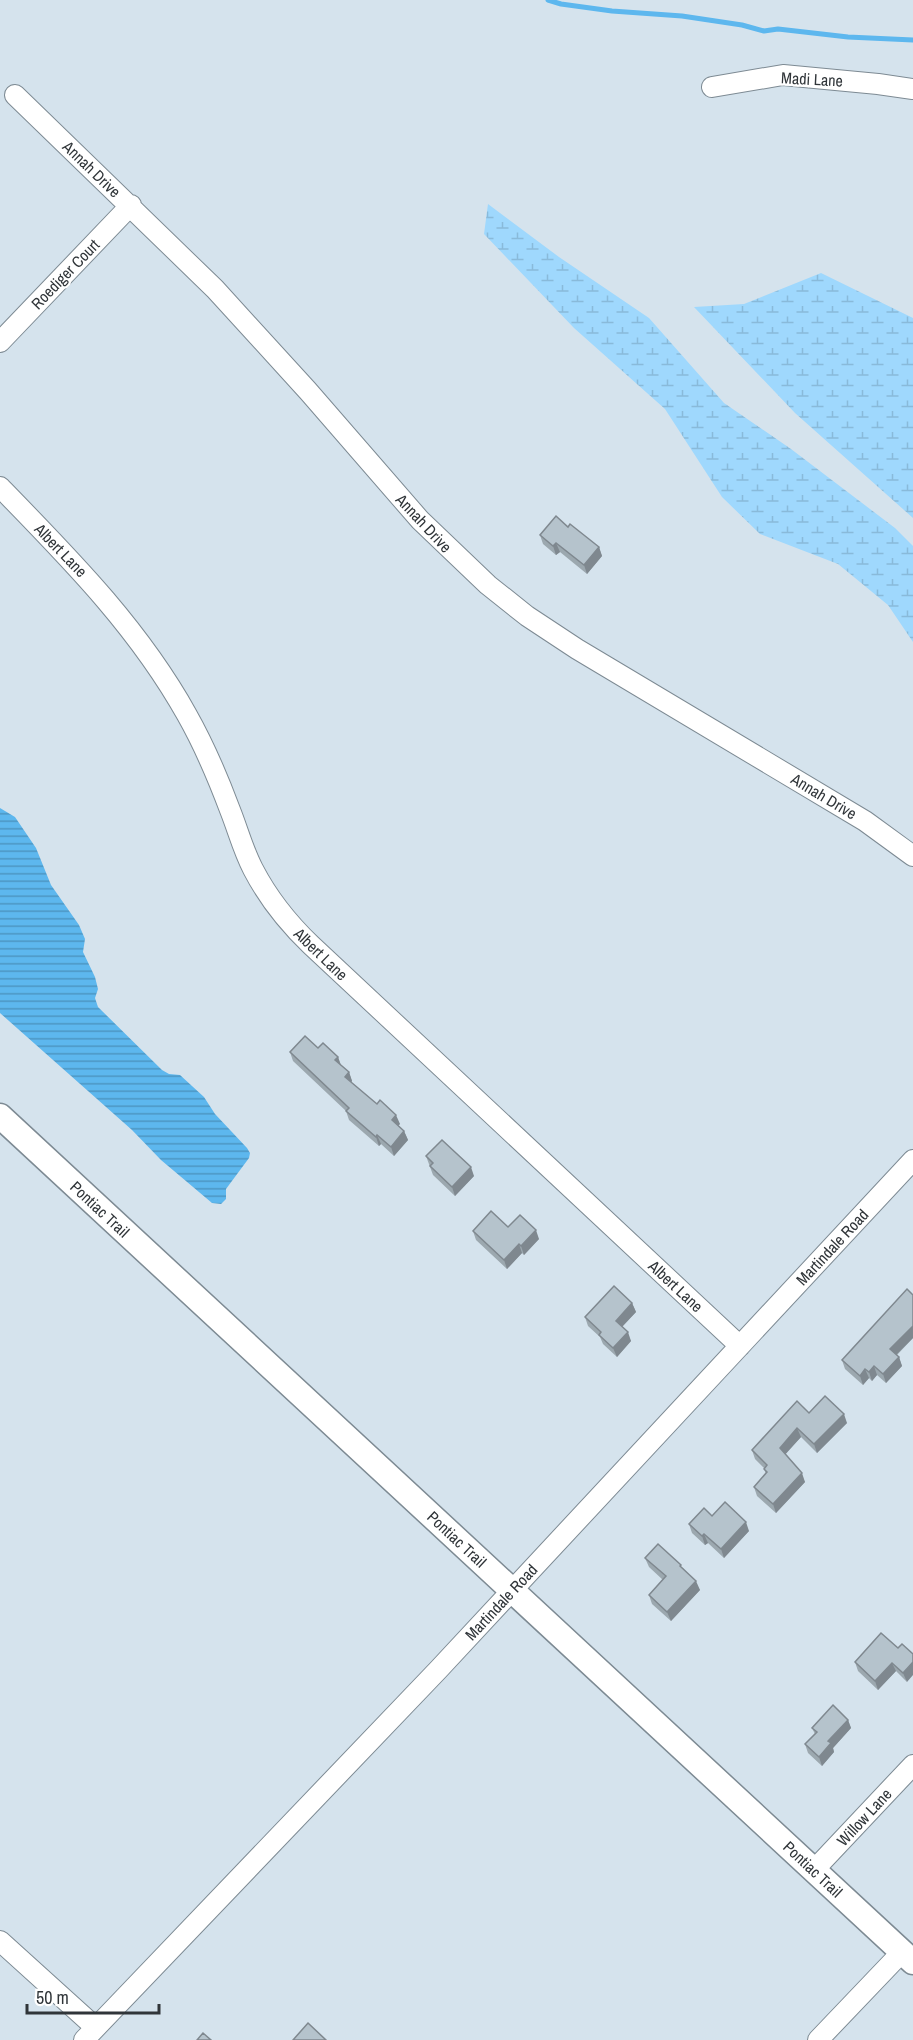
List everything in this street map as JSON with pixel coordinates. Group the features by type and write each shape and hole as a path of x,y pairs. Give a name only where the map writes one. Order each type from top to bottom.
{"main road":[{"name":"Pontiac Trail","path":"0,1116 908,1957"}],"street":[{"name":"Madi Lane","path":"712,87 783,75 913,89"},
{"name":"Annah Drive","path":"15,95 215,289 265,342 420,520 488,585 527,616 577,649 865,821 913,855"},
{"name":"Roediger Court","path":"0,342 131,206"},
{"name":"Albert Lane","path":"0,487 100,592 125,621 154,661 188,716 207,755 254,871 287,920 740,1346"},
{"name":"Martindale Road","path":"90,2034 513,1590 913,1160"},
{"name":"Willow Lane","path":"814,1870 913,1765"},
{"path":"0,1941 90,2034"},
{"path":"818,2040 908,1957"}],"green space":[{"path":"488,204 559,257 649,318 724,403 791,449 895,528 913,546 913,642 888,605 838,564 760,534 722,497 665,409 574,328 484,234"},
{"path":"821,273 913,318 913,518 795,413 694,307 744,304"}],"shaded area":[{"path":"0,808 15,817 36,848 51,885 79,925 85,939 83,952 98,989 95,998 98,1007 162,1070 169,1074 180,1075 204,1097 215,1114 250,1153 249,1158 226,1189 226,1199 221,1204 212,1203 161,1160 132,1130 0,1013"}],"building":[{"path":"556,516 568,527 570,524 599,547 584,565 556,543 553,546 540,535"},
{"path":"305,1036 318,1048 323,1043 338,1057 335,1060 349,1072 345,1077 377,1104 380,1100 396,1115 392,1120 404,1131 391,1147 346,1111 349,1108 290,1052"},
{"path":"442,1140 471,1167 452,1187 430,1166 433,1163 426,1156"},
{"path":"491,1211 508,1227 520,1215 536,1230 504,1260 473,1231"},
{"path":"614,1286 632,1303 616,1321 628,1332 613,1348 599,1335 601,1332 585,1317"},
{"path":"907,1289 913,1295 913,1326 890,1349 899,1357 883,1374 874,1366 869,1372 865,1369 860,1376 842,1360"},
{"path":"825,1396 844,1414 814,1444 797,1428 780,1448 802,1473 773,1504 754,1487 767,1472 764,1469 767,1465 752,1450 797,1401 809,1413"},
{"path":"725,1502 746,1522 721,1549 689,1524 704,1508 712,1516"},
{"path":"658,1544 696,1581 667,1612 649,1595 666,1576 645,1558"},
{"path":"881,1633 898,1648 902,1644 913,1654 913,1662 903,1673 892,1663 875,1681 855,1662"},
{"path":"833,1705 848,1720 828,1741 831,1743 819,1757 805,1744 817,1732 812,1728"},
{"path":"308,2023 326,2040 293,2040"},
{"path":"203,2033 211,2040 197,2040"}],"waterway":[{"path":"548,0 612,11 682,16 742,25 764,31 778,29 848,37 913,40"}]}
